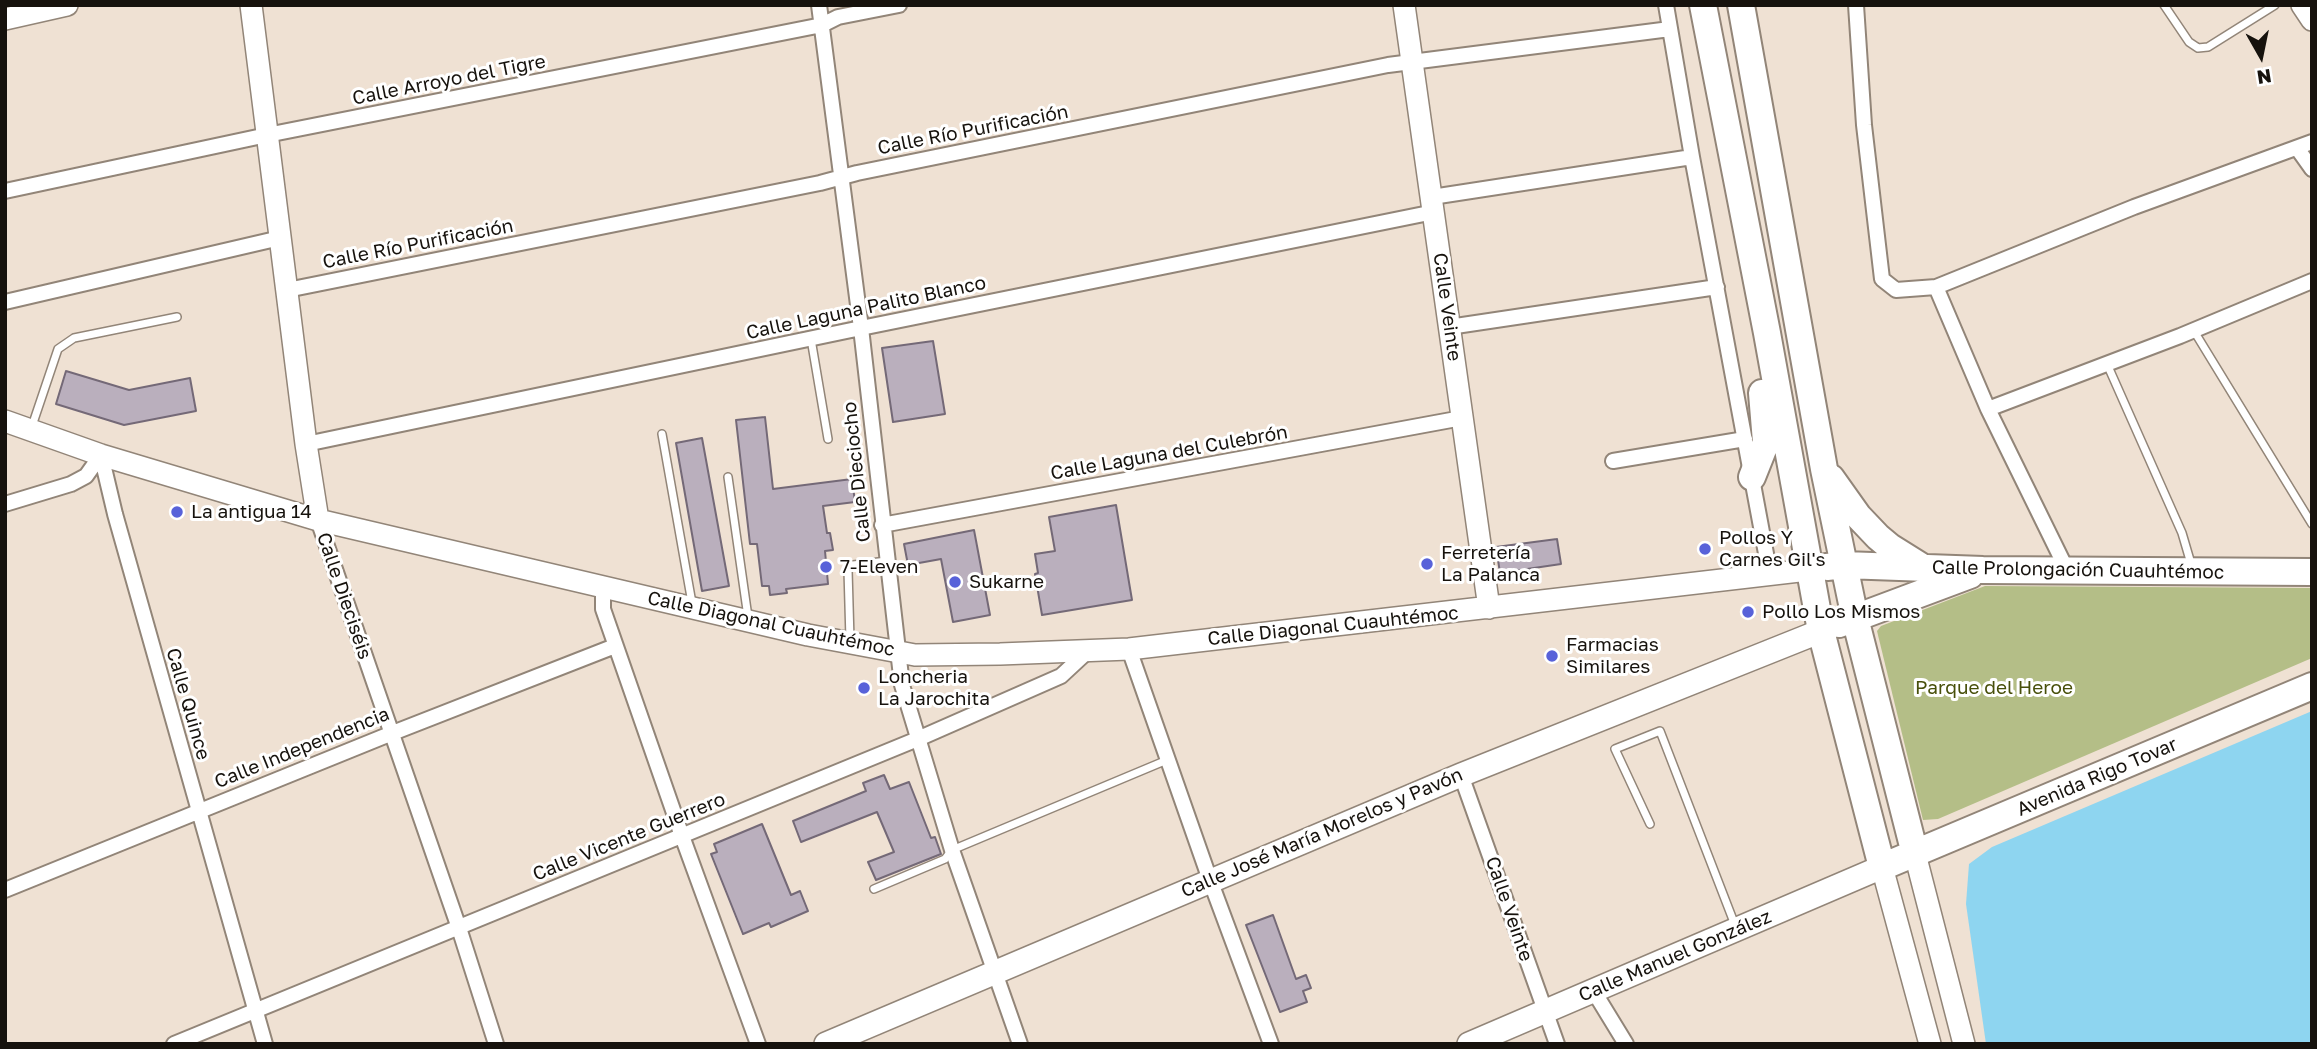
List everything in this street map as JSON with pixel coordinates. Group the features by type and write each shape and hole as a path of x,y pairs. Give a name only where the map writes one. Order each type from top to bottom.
{"highway":[{"path":"1703,5 1767,333 1808,570 1821,631 1882,867"},
{"path":"1741,5 1824,469 1855,618 1915,854"},
{"path":"1752,477 1766,442 1760,365 1767,333"},
{"path":"1824,469 1858,516 1878,537 1924,568"},
{"name":"Calle Prolongación Cuauhtémoc","path":"1808,570 1844,565 1983,570 2312,572"},
{"path":"1821,631 1983,570"},
{"name":"Avenida Rigo Tovar","path":"1882,867 2312,687"}],"main road":[{"path":"5,19 67,5"},
{"name":"Calle Dieciséis","path":"251,5 318,520"},
{"name":"Calle Veinte","path":"1404,5 1489,608"},
{"path":"2302,5 2312,20"},
{"name":"Calle Diagonal Cuauhtémoc","path":"5,421 101,455 318,520 850,644 915,655 1129,649 1808,570"},
{"name":"Calle José María Morelos y Pavón","path":"826,1044 1461,775 1821,631"},
{"path":"1915,854 1964,1044"},
{"path":"1882,867 1930,1044"},
{"name":"Calle Manuel González","path":"1469,1044 1882,867"}],"street":[{"name":"Calle Dieciocho","path":"819,5 861,328 902,685 953,850 1020,1044"},
{"name":"Calle Arroyo del Tigre","path":"5,191 267,135 822,25 838,17 899,5"},
{"path":"1667,5 1692,157 1770,575"},
{"path":"1857,5 1864,125 1882,279 1896,290 1936,287 2134,207 2312,142"},
{"name":"Calle Río Purificación","path":"287,290 820,184 857,173 1388,65 1670,29"},
{"path":"2297,148 2312,169"},
{"name":"Calle Laguna Palito Blanco","path":"306,444 1433,205 1692,157"},
{"path":"5,302 280,238"},
{"path":"1988,409 2312,281"},
{"path":"1449,327 1717,287"},
{"path":"1936,287 1988,409 2067,570"},
{"name":"Calle Laguna del Culebrón","path":"882,525 1462,418"},
{"path":"1613,461 1745,439"},
{"path":"5,504 71,484 86,476 101,455"},
{"name":"Calle Quince","path":"101,455 115,514 265,1044"},
{"name":"Calle Dieciséis","path":"318,520 459,928 496,1044"},
{"path":"603,587 603,609 615,646 758,1044"},
{"name":"Calle Independencia","path":"5,890 615,646"},
{"path":"1129,649 1271,1044"},
{"name":"Calle Vicente Guerrero","path":"174,1044 920,738 1061,676 1089,650"},
{"name":"Calle Veinte","path":"1461,775 1557,1044"},
{"path":"1593,990 1626,1044"}],"lane":[{"path":"2164,5 2189,42 2198,48 2208,47 2275,5"},
{"path":"31,430 58,349 75,338 177,317"},
{"path":"2193,330 2312,524"},
{"path":"811,339 828,439"},
{"path":"2107,364 2182,533 2193,571"},
{"path":"662,434 692,607"},
{"path":"728,477 749,621"},
{"path":"850,644 848,570 853,565 887,561"},
{"path":"1650,824 1615,749 1660,732 1736,929"},
{"path":"874,889 945,859 953,850 1168,760"}],"green space":[{"name":"Parque del Heroe","path":"1985,586 2312,588 2312,658 1938,819 1923,820 1877,631 1881,626"}],"water":[{"path":"2312,711 2312,1044 1986,1044 1966,904 1969,864 1992,847"}],"building":[{"path":"933,341 945,414 893,422 882,348"},
{"path":"66,371 129,390 190,378 196,411 124,425 56,404"},
{"path":"765,417 773,489 852,479 855,502 823,506 833,550 825,551 828,584 786,589 787,593 770,595 769,586 762,586 757,544 750,544 736,420"},
{"path":"702,438 729,586 702,591 676,443"},
{"path":"1116,505 1132,600 1042,615 1035,574 1038,573 1035,554 1055,551 1049,517"},
{"path":"974,530 990,615 953,622 941,559 908,565 904,544"},
{"path":"1557,539 1561,564 1500,573 1496,547"},
{"path":"884,775 890,789 909,782 931,838 935,837 941,854 876,880 868,862 894,852 877,812 801,842 793,821 866,791 863,783"},
{"path":"762,824 791,895 800,891 808,911 771,927 769,923 743,934 711,854 717,852 714,844"},
{"path":"1273,915 1296,979 1306,975 1311,988 1303,991 1307,1002 1280,1012 1246,925"}],"place":[{"name":"La antigua 14","path":"177,512"},
{"name":"Pollos Y Carnes Gil's","path":"1705,549"},
{"name":"Ferretería La Palanca","path":"1427,564"},
{"name":"7-Eleven","path":"826,567"},
{"name":"Sukarne","path":"955,582"},
{"name":"Pollo Los Mismos","path":"1748,612"},
{"name":"Farmacias Similares","path":"1552,656"},
{"name":"Loncheria La Jarochita","path":"864,688"}]}
